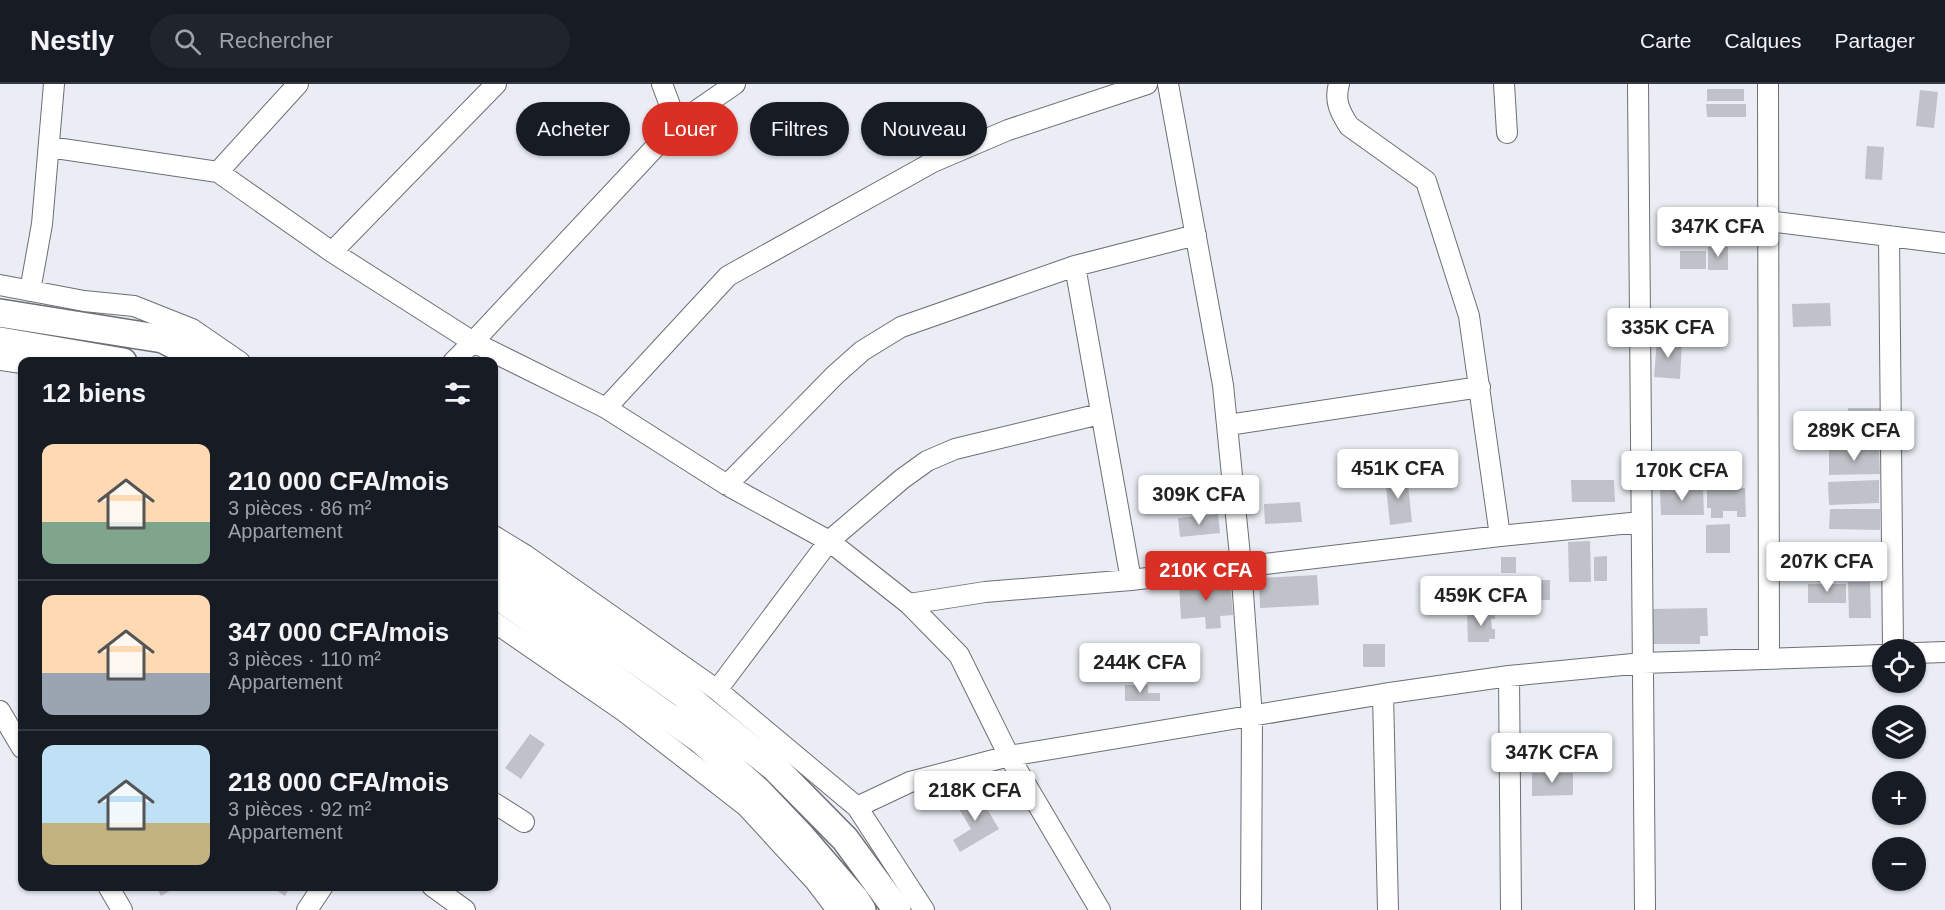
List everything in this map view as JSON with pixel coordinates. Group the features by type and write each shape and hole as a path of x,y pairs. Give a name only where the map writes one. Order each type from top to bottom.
{"street":[{"path":"30,291 42,224 54,84"},
{"path":"218,172 298,84"},
{"path":"332,252 496,84"},
{"path":"662,84 669,102"},
{"path":"709,102 735,84"},
{"path":"606,408 728,276 933,162 1008,130 1147,84"},
{"path":"1168,84 1228,425 1252,717 1251,910"},
{"path":"1339,84 1336,96 1341,113 1350,126 1426,181 1469,316 1500,536"},
{"path":"1504,84 1507,133"},
{"path":"1638,84 1645,910"},
{"path":"1768,84 1769,658"},
{"path":"49,147 218,172 332,252 474,342 606,408 727,485 829,541 909,604 959,655 1009,756 1100,910"},
{"path":"458,357 647,156"},
{"path":"1768,221 1945,243"},
{"path":"727,485 862,351 901,327 1074,266 1196,235"},
{"path":"1889,236 1893,639"},
{"path":"1074,266 1131,580"},
{"path":"0,285 84,301 134,306 192,329 233,357"},
{"path":"0,313 163,339 197,357"},
{"path":"0,342 102,357"},
{"path":"0,360 18,362"},
{"path":"1228,425 1480,387"},
{"path":"717,690 829,541 927,460 955,449 1100,414"},
{"path":"909,604 985,592 1131,580 1500,536 1641,522"},
{"path":"498,538 717,690 857,807 924,910"},
{"path":"498,564 682,693 775,768 845,839 897,910"},
{"path":"498,596 701,740 758,791 800,835 862,910"},
{"path":"498,625 625,712 746,806 815,881 837,910"},
{"path":"1926,653 1945,652"},
{"path":"857,807 910,782 1009,756 1383,694 1509,676 1643,663 1872,654"},
{"path":"1509,676 1511,910"},
{"path":"1383,694 1388,910"},
{"path":"0,711 18,741"},
{"path":"498,806 524,822"},
{"path":"111,891 122,910"},
{"path":"307,910 319,891"},
{"path":"439,891 465,910"}],"building":[{"path":"1707,89 1744,89 1744,101 1707,101"},
{"path":"1920,90 1938,92 1934,128 1916,126"},
{"path":"1706,104 1746,104 1746,117 1707,117"},
{"path":"1867,146 1884,147 1882,180 1865,179"},
{"path":"1708,247 1728,247 1728,270 1708,270"},
{"path":"1680,251 1706,251 1706,269 1680,269"},
{"path":"1830,303 1831,326 1793,327 1792,304"},
{"path":"1657,339 1682,341 1680,379 1654,377"},
{"path":"1848,408 1880,408 1880,438 1848,438"},
{"path":"1879,448 1880,474 1829,475 1829,449"},
{"path":"1407,475 1412,522 1390,525 1385,477"},
{"path":"1571,480 1614,480 1615,502 1572,502"},
{"path":"1879,480 1879,503 1829,505 1828,482"},
{"path":"1736,484 1736,488 1745,488 1746,517 1737,517 1737,511 1723,511 1723,518 1711,518 1711,508 1707,508 1707,485"},
{"path":"1703,488 1704,515 1661,515 1660,489"},
{"path":"1300,502 1302,522 1265,524 1264,504"},
{"path":"1830,509 1880,509 1880,530 1829,529"},
{"path":"1218,514 1220,533 1180,537 1178,518"},
{"path":"1730,524 1730,553 1706,553 1706,525"},
{"path":"1590,541 1591,582 1569,582 1568,542"},
{"path":"1879,552 1879,577 1829,578 1829,553"},
{"path":"1793,555 1820,555 1821,559 1828,559 1828,582 1819,582 1819,574 1793,574"},
{"path":"1607,556 1607,581 1594,581 1594,557"},
{"path":"1501,557 1516,557 1516,573 1501,573"},
{"path":"1317,575 1319,605 1260,608 1259,578"},
{"path":"1230,580 1233,615 1220,616 1221,628 1206,629 1205,617 1181,619 1179,584"},
{"path":"1539,580 1550,580 1550,600 1539,600"},
{"path":"1848,582 1870,582 1871,618 1849,618"},
{"path":"1808,584 1846,584 1846,603 1808,603"},
{"path":"1498,589 1519,589 1519,610 1498,611"},
{"path":"1707,608 1708,636 1700,636 1700,644 1653,644 1652,609"},
{"path":"1495,612 1495,619 1491,619 1492,629 1495,629 1495,639 1489,639 1489,642 1468,642 1467,613"},
{"path":"1363,644 1385,644 1385,667 1363,667"},
{"path":"1125,685 1148,685 1148,693 1160,693 1160,701 1125,701"},
{"path":"530,734 545,744 521,779 505,768"},
{"path":"1532,773 1573,773 1573,795 1532,796"},
{"path":"977,792 999,829 960,852 953,840 971,829 956,804"},
{"path":"158,891 170,891 161,896"},
{"path":"278,891 288,891 285,896"}]}
